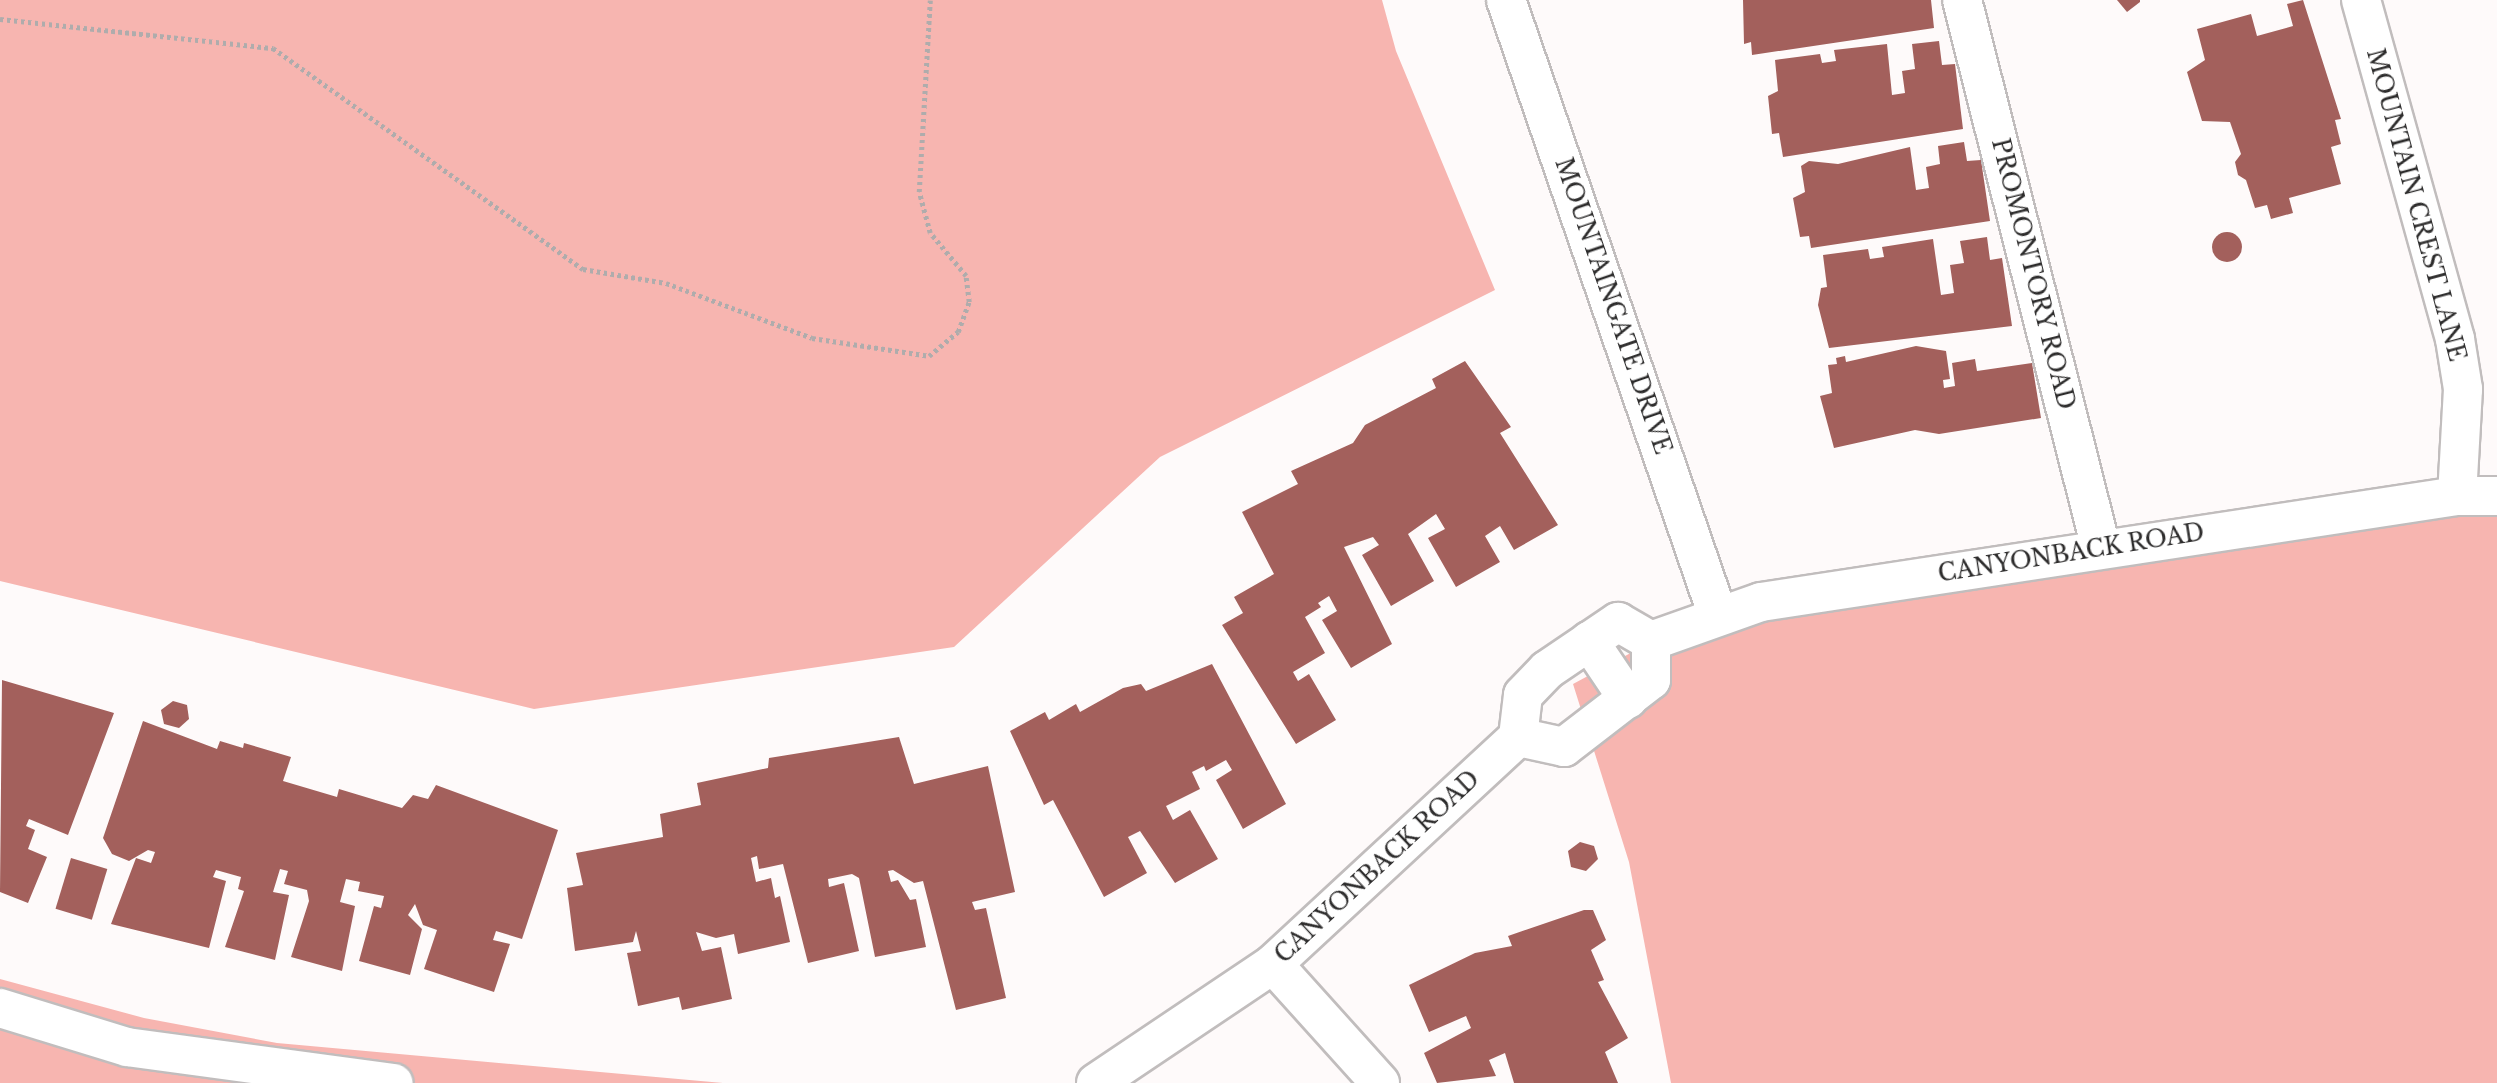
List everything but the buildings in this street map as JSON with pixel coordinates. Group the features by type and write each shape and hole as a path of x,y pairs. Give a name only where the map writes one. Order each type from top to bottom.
{"street":[{"name":"MOUNTAINGATE DRIVE","path":"1506,0 1717,613"},
{"name":"PROMONTORY ROAD","path":"1962,0 2101,548"},
{"name":"MOUNTAIN CREST LANE","path":"2361,0 2455,339 2463,389 2457,496"},
{"name":"CANYONBACK ROAD","path":"1651,641 1717,613 2101,548 2457,496 2497,496"},
{"path":"1604,632 1628,699"},
{"path":"1604,632 1651,641 1651,680 1564,747 1518,737 1523,695 1604,632"},
{"name":"CANYONBACK ROAD","path":"1096,1083 1273,964 1518,737"},
{"path":"1273,964 1380,1083"},
{"path":"0,1008 127,1047 394,1083"}],"path":[{"path":"0,19 273,48 583,270 666,283 812,338 929,356 958,332 969,302 962,268 930,233 919,192 930,0"}],"shaded area":[{"path":"0,0 1382,0 1396,51 1495,290 1160,457 954,647 534,709 0,581"},
{"path":"2497,496 2497,1083 1671,1083 1629,862 1573,684 1679,627"},
{"path":"0,979 144,1018 277,1043 723,1083 0,1083"}]}
